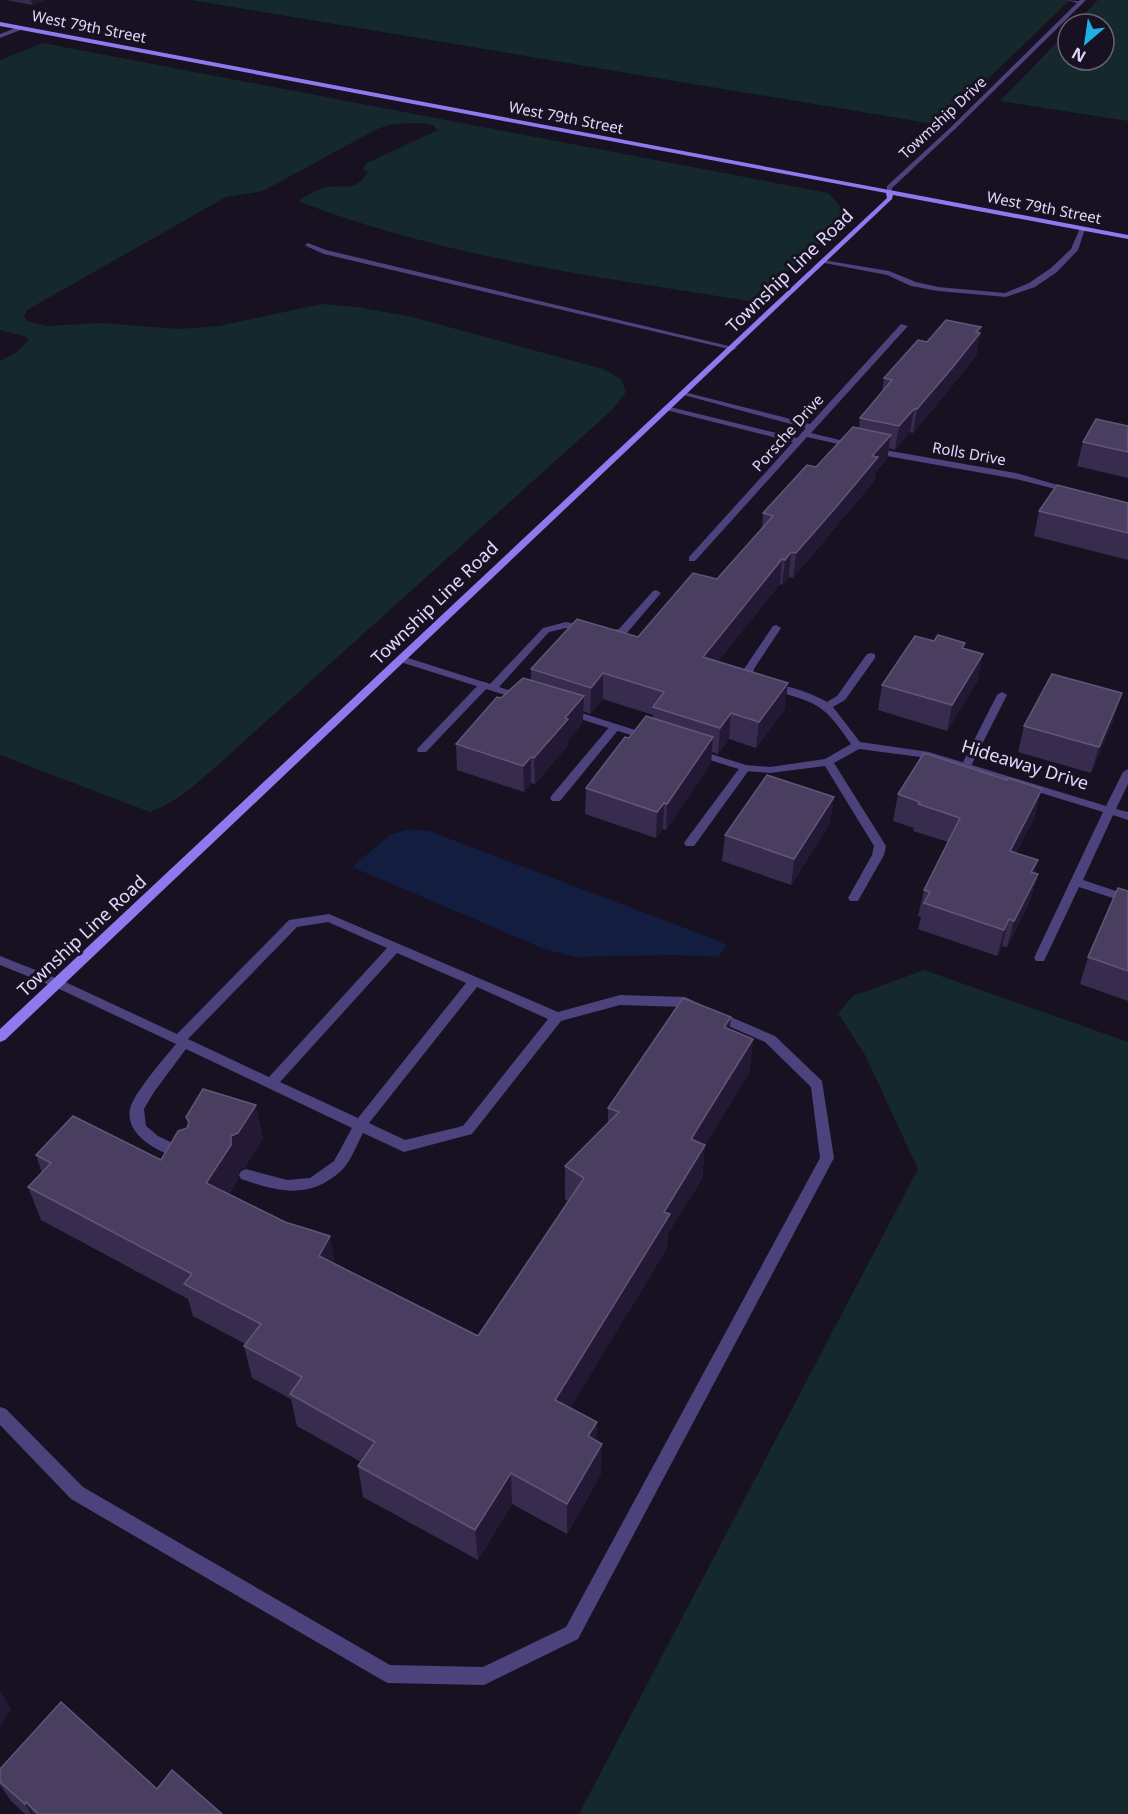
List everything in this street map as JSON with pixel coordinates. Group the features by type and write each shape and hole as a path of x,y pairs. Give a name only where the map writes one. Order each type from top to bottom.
{"main road":[{"name":"West 79th Street","path":"0,24 1128,237"},
{"name":"Township Line Road","path":"0,1036 733,348 890,198 889,193"}],"street":[{"path":"1070,0 1082,1"},
{"name":"Towmship Drive","path":"889,193 889,187 1082,1"},
{"path":"0,36 21,28"},
{"path":"823,262 890,273 914,284 938,289 1006,295 1032,285 1054,270 1074,250 1082,229"},
{"path":"308,245 324,252 733,348"},
{"name":"Porsche Drive","path":"692,558 904,326"},
{"name":"Rolls Drive","path":"684,394 805,434"},
{"name":"Rolls Drive","path":"669,408 805,434 873,451 1016,476 1083,493"},
{"path":"422,750 546,630 566,625 606,634 622,632 656,593"},
{"path":"689,750 745,768 776,770 828,762 857,745 827,706 816,700 756,682 748,674 748,669 776,628"},
{"path":"827,706 841,698 871,656"},
{"path":"401,658 537,702"},
{"path":"966,766 1002,695"},
{"path":"559,709 657,740"},
{"path":"556,798 615,726"},
{"name":"Hideaway Drive","path":"857,745 904,750 966,766 1128,816"},
{"path":"828,762 880,846 878,855 854,898"},
{"path":"690,843 745,768"},
{"path":"1040,958 1128,772"},
{"path":"1076,882 1128,899"},
{"path":"189,1157 153,1140 139,1128 137,1109 181,1042 293,923 329,918 557,1017"},
{"path":"271,1083 395,947"},
{"path":"0,960 57,983 404,1146 467,1130 557,1017 620,1000 685,1002 770,1040 817,1085 827,1158 572,1633 484,1676 388,1674 77,1493 0,1414"},
{"path":"246,1175 287,1186 313,1183 339,1165 360,1125 475,981"}],"green space":[{"path":"191,0 1070,0 940,125"},
{"path":"1098,0 1128,0 1128,121 1000,101 1056,43 1056,72 1116,72 1116,12 1086,12"},
{"path":"43,43 828,193 849,216 756,302 524,264 409,237 353,221 298,201 327,187 352,186 363,179 368,172 363,169 367,163 438,130 433,125 421,123 393,124 377,129 263,191 226,197 27,310 24,316 27,321 47,326 101,323 179,329 219,326 322,304 357,307 412,317 603,369 621,379 626,392 613,409 220,763 179,797 150,812 0,755 0,361 17,352 29,340 24,336 0,330 0,60"},
{"path":"924,970 1128,1042 1128,1814 579,1814 918,1169 865,1055 838,1013 853,996"}],"water":[{"path":"409,829 429,831 727,946 718,957 673,955 574,957 542,948 352,867 390,835"}],"building":[{"path":"946,320 981,327 976,332 980,333 917,409 914,409 899,426 860,418 892,380 884,378 918,340 927,342"},
{"path":"1096,419 1128,426 1128,452 1083,442"},
{"path":"853,427 891,435 872,456 878,457 837,506 796,553 791,552 785,560 782,559 703,657 788,683 759,722 731,713 720,728 653,707 664,692 603,673 591,688 531,669 577,619 638,637 693,573 717,579 773,516 763,513 807,465 816,467"},
{"path":"1057,485 1128,503 1128,533 1039,511"},
{"path":"938,635 965,643 962,648 983,654 952,705 882,685 915,636 934,641"},
{"path":"1052,674 1122,693 1099,747 1024,726"},
{"path":"523,678 584,696 565,718 568,719 534,758 531,757 523,766 456,744 497,697 501,698"},
{"path":"646,716 713,737 667,804 664,803 657,812 586,788 625,737 629,738"},
{"path":"924,753 1042,789 1010,851 1038,860 1031,872 1038,874 1014,921 1009,919 1004,930 924,903 930,892 924,890 960,818 918,804 920,802 898,794"},
{"path":"767,775 834,797 794,859 725,835"},
{"path":"1118,888 1128,891 1128,971 1088,957"},
{"path":"683,998 731,1017 724,1027 753,1039 691,1139 705,1145 664,1212 670,1214 555,1400 597,1422 588,1436 602,1444 567,1504 511,1473 475,1530 358,1466 375,1442 290,1394 302,1377 244,1346 261,1324 184,1284 192,1274 28,1187 51,1163 36,1155 73,1116 161,1160 178,1131 187,1128 189,1122 186,1117 203,1089 256,1105 238,1133 231,1136 231,1145 206,1183 285,1222 330,1236 319,1256 478,1336 584,1178 565,1166 619,1112 608,1108"},
{"path":"61,1702 157,1789 172,1770 222,1814 38,1814 0,1782 0,1769"}]}
